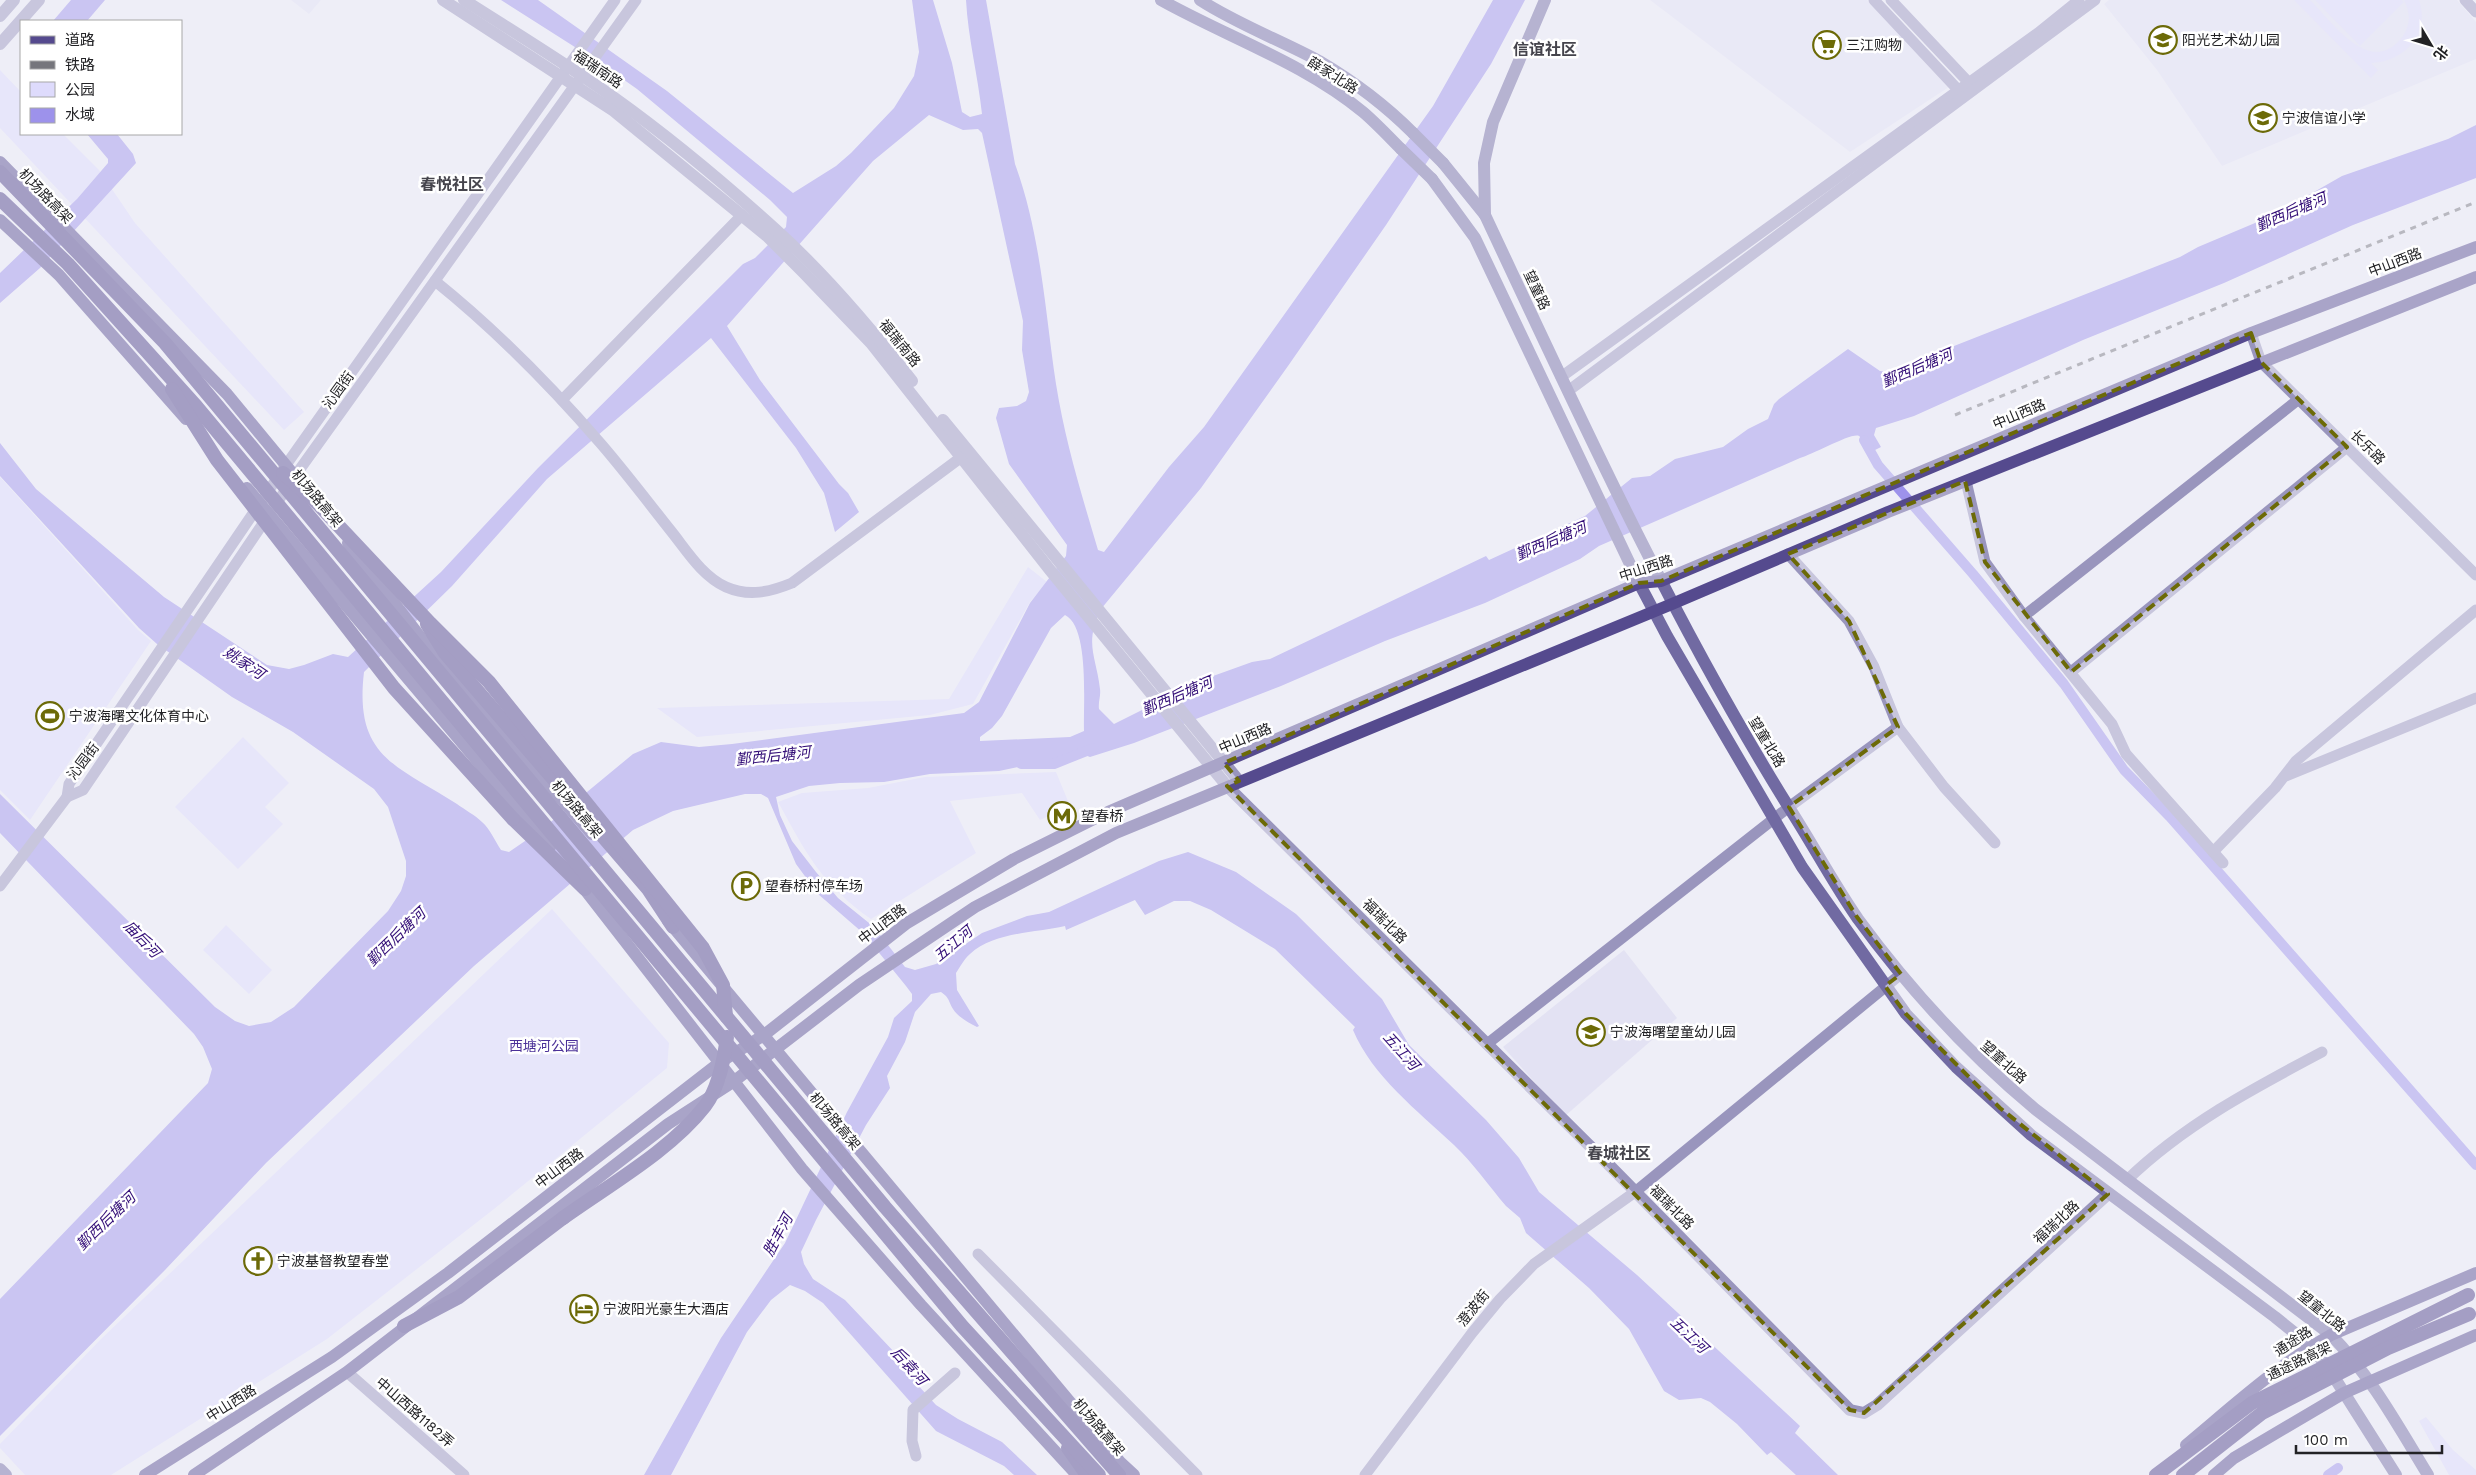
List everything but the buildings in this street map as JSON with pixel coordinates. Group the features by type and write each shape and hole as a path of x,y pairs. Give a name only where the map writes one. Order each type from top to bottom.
{"highway":[{"name":"机场路高架","path":"0,172 166,343 885,1207 1119,1475"},
{"path":"0,198 68,264 196,406 962,1326 1099,1475"},
{"path":"149,353 218,460 394,688 513,819 586,891"},
{"path":"251,445 318,504 489,682 678,915 703,948 723,985 728,1029 724,1064 706,1105 673,1139 563,1218 459,1297 404,1326"},
{"path":"418,610 445,653 648,889 674,927"},
{"name":"通途路高架","path":"2156,1475 2252,1403 2472,1294"},
{"name":"通途路高架","path":"2183,1475 2262,1413 2388,1348 2472,1312"},
{"path":"1053,1427 1087,1475"}],"main road":[{"name":"薛家北路","path":"1161,0 1296,68 1343,97 1363,112 1432,179 1460,214 1475,238 1639,583"},
{"name":"望童路","path":"1545,0 1491,129 1484,163 1485,215 1561,377 1661,581"},
{"name":"薛家北路","path":"1203,1 1319,62 1347,79 1394,113 1443,163 1485,215"},
{"path":"0,162 227,394 295,476 421,638 674,927 1115,1456 1134,1475"},
{"path":"0,220 55,272 265,509 586,891 802,1169 1078,1475"},
{"name":"中山西路","path":"145,1475 332,1358 455,1267 719,1063 764,1035 907,923 998,869 1108,812 1639,583 1661,581 1873,490 2251,333 2476,247"},
{"path":"194,1475 347,1372 404,1326 668,1124 777,1051 859,986 975,907 1116,833 1233,783 1672,604 1888,512 2476,277"},
{"name":"望童北路","path":"1661,581 1746,738 1857,917 1901,974 1954,1034 2000,1080 2127,1180 2331,1335 2352,1357 2370,1381 2428,1475"},
{"path":"1639,583 1653,611 1802,867 1885,986 1930,1041 2031,1135 2311,1346 2344,1393 2396,1475"},
{"name":"通途路","path":"2150,1475 2272,1373 2311,1346 2331,1335 2471,1276"},
{"path":"2214,1475 2234,1458 2344,1393 2476,1335"}],"street":[{"path":"0,16 14,0"},
{"path":"21,20 39,0"},
{"name":"福瑞南路","path":"443,0 568,67"},
{"name":"福瑞南路","path":"464,0 568,67 578,81 614,111 742,215 771,233"},
{"name":"沁园街","path":"1,881 13,870 67,797 83,790 199,618 265,509 286,465 615,0"},
{"name":"沁园街","path":"67,797 69,784 158,652 265,509 295,476 636,0"},
{"path":"1874,0 1962,93"},
{"path":"1891,0 1972,86"},
{"path":"1972,86 2079,0"},
{"path":"1561,377 2095,0"},
{"path":"2465,0 2476,12"},
{"path":"0,44 20,21"},
{"name":"福瑞南路","path":"578,81 667,138 801,261 965,454 1053,565 1106,639 1203,738 1224,763 1233,783"},
{"path":"1568,391 1962,93"},
{"path":"562,400 742,215"},
{"path":"435,281 474,312 562,400 604,448 703,572 726,587 744,592 776,590 792,583 965,454"},
{"name":"长乐路","path":"2251,333 2261,362 2476,575"},
{"path":"2024,616 2299,399"},
{"path":"2071,672 2347,447"},
{"path":"1966,481 1985,562 2024,616 2112,724 2126,754 2223,863"},
{"path":"1788,554 1849,621 1874,667 1898,726 1944,787 1995,843"},
{"name":"福瑞南路","path":"1053,565 1111,626 1191,744 1212,768"},
{"path":"2213,852 2296,762 2476,610"},
{"path":"2284,776 2476,698"},
{"path":"1487,1044 1789,807 1898,726"},
{"path":"1212,768 1233,783"},
{"name":"福瑞北路","path":"1233,783 1487,1044 1850,1410 1864,1413 1877,1405 2108,1194"},
{"name":"澄波街","path":"1365,1475 1472,1333 1500,1299 1544,1255 1635,1192 1901,974"},
{"path":"2127,1180 2152,1156 2212,1112 2322,1052"},
{"path":"978,1254 1197,1475"},
{"path":"2471,1276 2476,1267"},
{"name":"中山西路1182弄","path":"347,1372 464,1475"},
{"path":"916,1456 912,1441 913,1410 955,1373"}],"highlighted area":[{"path":"2251,333 2261,362 2347,447 2071,672 1985,562 1965,481 1788,554 1849,621 1898,727 1789,807 1857,917 1901,974 1885,986 1906,1014 2000,1108 2108,1194 1864,1413 1850,1410 1227,786 1239,781 1224,763 1639,583 1661,581"}],"shaded area":[{"path":"291,0 321,0 309,14"},
{"path":"1650,0 1867,0 1952,85 1850,152"},
{"name":"宁波信谊小学","path":"2109,0 2457,0 2476,22 2476,59 2222,166 2157,70 2104,4"},
{"name":"宁波海曙望童幼儿园","path":"1624,950 1677,1018 1565,1116 1503,1047"}],"green space":[{"path":"2294,0 2310,0 2341,33 2353,43 2366,50 2378,52 2391,48 2403,36 2409,18 2404,0 2419,0 2422,12 2421,24 2418,35 2404,52 2394,58 2371,63 2378,70 2371,78"},
{"path":"2315,0 2402,0 2404,2 2360,46"},
{"path":"0,70 20,91 20,135 64,135 99,170 135,223 304,412 284,430 0,128"},
{"name":"宁波海曙文化体育中心","path":"0,477 138,630 151,641 30,820 0,790"},
{"path":"1028,567 1047,582 1030,602 973,704 930,715 697,737 657,708 949,699"},
{"path":"243,737 289,783 265,807 283,824 238,869 175,807"},
{"path":"1056,772 1070,806 1040,820 1022,793 950,801 976,853 871,919 840,894 827,880 797,837 778,802 802,793 868,788 925,777"},
{"name":"西塘河公园","path":"552,909 669,1043 667,1068 494,1209 327,1339 111,1475 25,1475 0,1448 0,1444 100,1340"},
{"path":"226,925 272,970 249,994 203,950"},
{"path":"2426,1417 2453,1450 2476,1470 2476,1475 2449,1475 2419,1421"}],"water":[{"path":"71,0 105,0 88,20 54,20"},
{"path":"501,0 538,0 667,91 793,193 836,166 851,153 894,108 914,76 919,52 912,0 933,0 952,63 962,112 970,117 982,114 966,0 986,0 1015,164 1031,218 1064,426 1098,550 1104,552 1169,467 1204,427 1433,106 1493,0 1525,0 1491,64 1386,225 1288,366 1201,488 1101,609 1093,631 1092,641 1100,689 1099,709 1114,724 1202,680 1252,662 1270,659 1486,556 1489,560 1585,516 1632,478 1650,476 1675,459 1723,447 1748,429 1768,419 1774,404 1779,399 1848,349 1880,371 1888,372 2180,257 2198,247 2274,215 2342,176 2448,139 2476,125 2476,178 2353,225 2224,283 2083,340 1914,416 1876,428 1874,435 1881,447 1869,453 1864,441 1859,436 1840,440 1599,546 1580,559 1485,603 1385,641 1281,686 1134,743 1090,757 1077,752 1048,761 999,771 930,774 884,782 809,786 776,797 780,815 792,841 816,872 838,898 874,927 905,967 915,970 936,964 982,933 1027,916 1049,912 1159,861 1188,852 1236,872 1296,914 1382,999 1409,1045 1486,1120 1519,1158 1539,1192 1637,1275 1800,1426 1795,1433 1838,1475 1796,1475 1771,1452 1767,1455 1737,1424 1710,1402 1701,1398 1679,1400 1664,1391 1629,1329 1589,1288 1526,1233 1520,1218 1506,1206 1468,1159 1384,1078 1362,1047 1353,1030 1355,1027 1275,949 1211,910 1190,901 1174,901 1145,915 1135,900 1066,930 1065,926 1003,937 991,941 970,954 956,973 957,990 979,1026 977,1027 958,1015 944,994 941,992 931,994 915,1012 905,1042 887,1076 890,1088 866,1125 801,1252 804,1264 813,1279 845,1300 897,1355 913,1374 916,1383 936,1405 1002,1442 1037,1475 1014,1475 1004,1466 936,1431 823,1303 805,1291 790,1285 771,1300 747,1332 671,1475 644,1475 721,1338 785,1243 847,1112 888,1037 894,1018 912,1001 912,994 863,933 818,894 796,864 768,798 761,794 745,794 673,811 633,830 474,966 266,1163 165,1270 0,1436 0,1299 208,1083 212,1069 203,1047 194,1034 0,833 0,794 215,1007 235,1021 249,1026 271,1022 294,1007 388,911 401,891 406,876 406,861 388,807 374,789 293,732 232,697 157,644 139,628 0,476 0,443 36,489 164,597 267,665 289,669 333,654 348,657 441,572 538,468 743,264 755,258 786,227 787,217 770,200 637,89","holes":["929,115 963,130 978,129 982,133 1023,321 1022,350 1029,392 1026,401 1017,406 999,408 996,418 1009,464 1067,545 1066,556 1030,603 979,702 964,713 732,744 699,747 661,742 633,754 541,830 509,852 501,850 488,828 479,819 398,768 373,741 366,723 363,700 364,672 452,586 547,479 711,338 796,448 824,493 835,532 859,512 848,493 839,484 760,380 727,326 873,161","1065,615 1073,622 1082,650 1084,668 1084,731 1070,737 980,741 980,737 992,728 1002,716 1051,628"]},
{"path":"88,135 118,135 133,154 136,163 40,268 0,303 0,273 77,199 108,163 108,159"}],"waterway":[{"path":"1864,440 1878,465 1973,574 2064,684 2124,770 2170,817 2476,1165"},
{"name":"鄞西后塘河","path":"1021,764 1054,764 1094,748"},
{"path":"2328,1475 2338,1468"}],"railway":[{"path":"1955,415 2476,202"}],"place":[{"name":"阳光艺术幼儿园","path":"2163,40"},
{"name":"三江购物","path":"1827,45"},
{"name":"宁波信谊小学","path":"2263,118"},
{"name":"宁波海曙文化体育中心","path":"50,716"},
{"name":"望春桥","path":"1062,816"},
{"name":"望春桥村停车场","path":"746,886"},
{"name":"宁波海曙望童幼儿园","path":"1591,1032"},
{"name":"宁波基督教望春堂","path":"258,1261"},
{"name":"宁波阳光豪生大酒店","path":"584,1309"}],"district":[{"name":"信谊社区","path":"1545,49"},
{"name":"春悦社区","path":"452,184"},
{"name":"春城社区","path":"1619,1153"}],"water label":[{"name":"姚家河","path":"244,663"},
{"name":"庙后河","path":"142,939"},
{"name":"五江河","path":"953,944"},
{"name":"五江河","path":"1401,1051"},
{"name":"胜丰河","path":"778,1235"},
{"name":"五江河","path":"1689,1335"},
{"name":"后袁河","path":"909,1366"}]}
